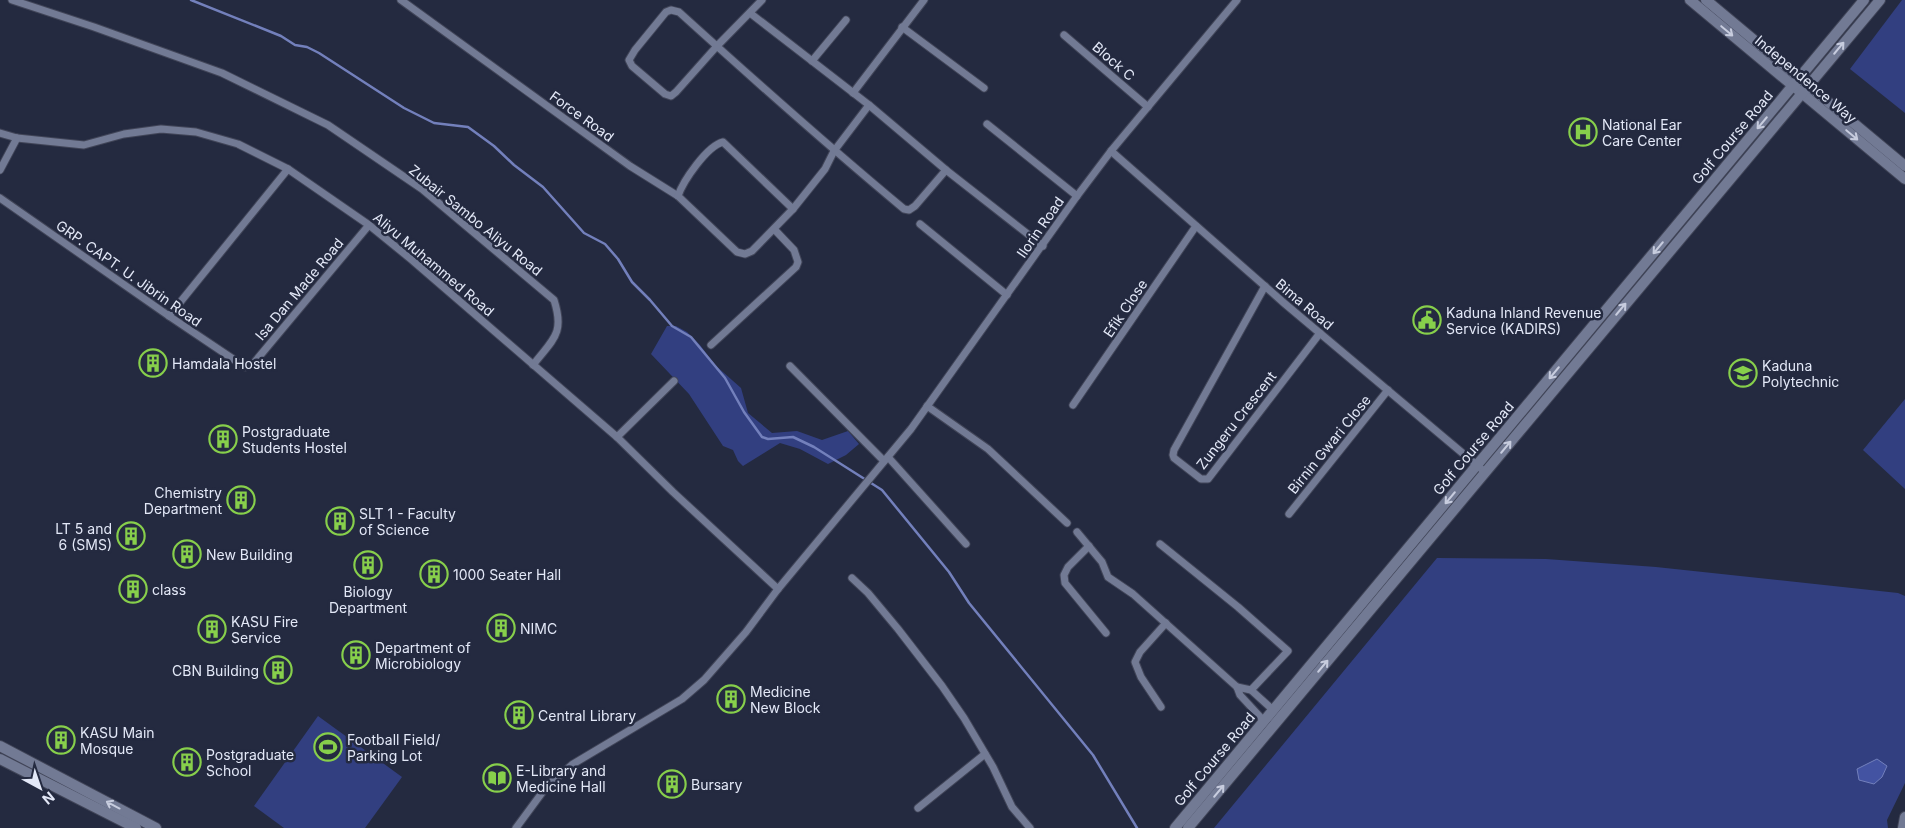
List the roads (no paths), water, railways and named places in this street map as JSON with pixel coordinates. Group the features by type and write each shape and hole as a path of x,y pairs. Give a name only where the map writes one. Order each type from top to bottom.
{"street":[{"name":"Zubair Sambo Aliyu Road","path":"12,0 222,73 328,125 422,189 554,300 559,317 557,334 533,366"},
{"name":"Force Road","path":"402,0 630,166 678,196 736,252 745,254 752,250 774,229"},
{"path":"762,0 717,46 671,96 664,94 632,66 629,60 666,12 671,10 679,12 717,46 834,151 904,209 909,210 915,206 946,170"},
{"path":"853,93 924,0"},
{"name":"Ilorin Road","path":"516,828 547,786 573,764 682,699 704,680 746,632 778,589 886,459 927,406 1111,151 1237,0"},
{"name":"Independence Way","path":"1690,0 1905,166"},
{"name":"Independence Way","path":"1706,0 1796,82"},
{"name":"Golf Course Road","path":"1175,828 1864,0"},
{"name":"Golf Course Road","path":"1188,828 1880,0"},
{"path":"750,13 870,106 946,170 1043,246"},
{"path":"812,61 846,20"},
{"path":"902,27 984,88"},
{"name":"Block C","path":"1064,35 1148,107"},
{"name":"Independence Way","path":"1805,89 1905,179"},
{"path":"711,345 796,268 798,262 794,250 774,229 793,209 825,169 834,151 870,106"},
{"path":"987,124 1077,196"},
{"name":"Aliyu Muhammed Road","path":"0,133 17,138 84,145 124,134 160,129 196,132 238,144 288,168 369,224 617,437 673,492 778,589"},
{"path":"0,170 17,138"},
{"path":"678,196 681,187 710,149 724,142 793,209"},
{"name":"Bima Road","path":"1111,151 1320,334 1486,472"},
{"path":"169,316 288,168"},
{"name":"GRP. CAPT. U. Jibrin Road","path":"0,198 169,316 246,367"},
{"name":"Isa Dan Made Road","path":"246,367 252,364 369,224"},
{"path":"920,224 1007,295"},
{"name":"Efik Close","path":"1074,405 1196,226"},
{"name":"Zungeru Crescent","path":"1265,286 1174,450 1174,458 1201,479 1208,479 1320,334"},
{"path":"790,366 886,459 966,544"},
{"path":"617,437 674,382"},
{"name":"Birnin Gwari Close","path":"1289,514 1388,390"},
{"path":"927,406 988,449 1067,523"},
{"path":"1077,532 1102,562 1108,577 1134,594 1237,687 1240,695 1264,721"},
{"path":"1160,544 1288,651 1251,690"},
{"path":"1089,546 1064,575 1065,583 1106,633"},
{"path":"852,578 868,593 942,686 964,718 993,767 1012,807 1030,828"},
{"path":"1160,707 1134,662 1140,652 1166,623"},
{"path":"1237,687 1251,690 1273,710"},
{"path":"0,746 156,828"},
{"path":"918,808 985,754"},
{"path":"0,759 136,828"},
{"path":"1903,828 1905,817"}],"waterway":[{"path":"191,0 281,36 295,45 307,47 319,53 404,108 434,123 468,127 543,187 584,233 605,244 618,259 632,282 672,326 691,337 725,378 744,412 762,437 768,439 793,437 814,447 882,490 949,572 969,603 1093,755 1137,828"}],"place":[{"name":"National Ear Care Center","path":"1583,132"},
{"name":"Kaduna Inland Revenue Service (KADIRS)","path":"1427,320"},
{"name":"Hamdala Hostel","path":"153,363"},
{"name":"Kaduna Polytechnic","path":"1743,373"},
{"name":"Postgraduate Students Hostel","path":"223,439"},
{"name":"Chemistry Department","path":"241,500"},
{"name":"SLT 1 - Faculty of Science","path":"340,521"},
{"name":"LT 5 and 6 (SMS)","path":"131,536"},
{"name":"New Building","path":"187,554"},
{"name":"Biology Department","path":"368,565"},
{"name":"1000 Seater Hall","path":"434,574"},
{"name":"class","path":"133,589"},
{"name":"NIMC","path":"501,628"},
{"name":"KASU Fire Service","path":"212,629"},
{"name":"Department of Microbiology","path":"356,655"},
{"name":"CBN Building","path":"278,670"},
{"name":"Medicine New Block","path":"731,699"},
{"name":"Central Library","path":"519,715"},
{"name":"KASU Main Mosque","path":"61,740"},
{"name":"Football Field/ Parking Lot","path":"328,747"},
{"name":"Postgraduate School","path":"187,762"},
{"name":"E-Library and Medicine Hall","path":"497,778"},
{"name":"Bursary","path":"672,784"}]}
